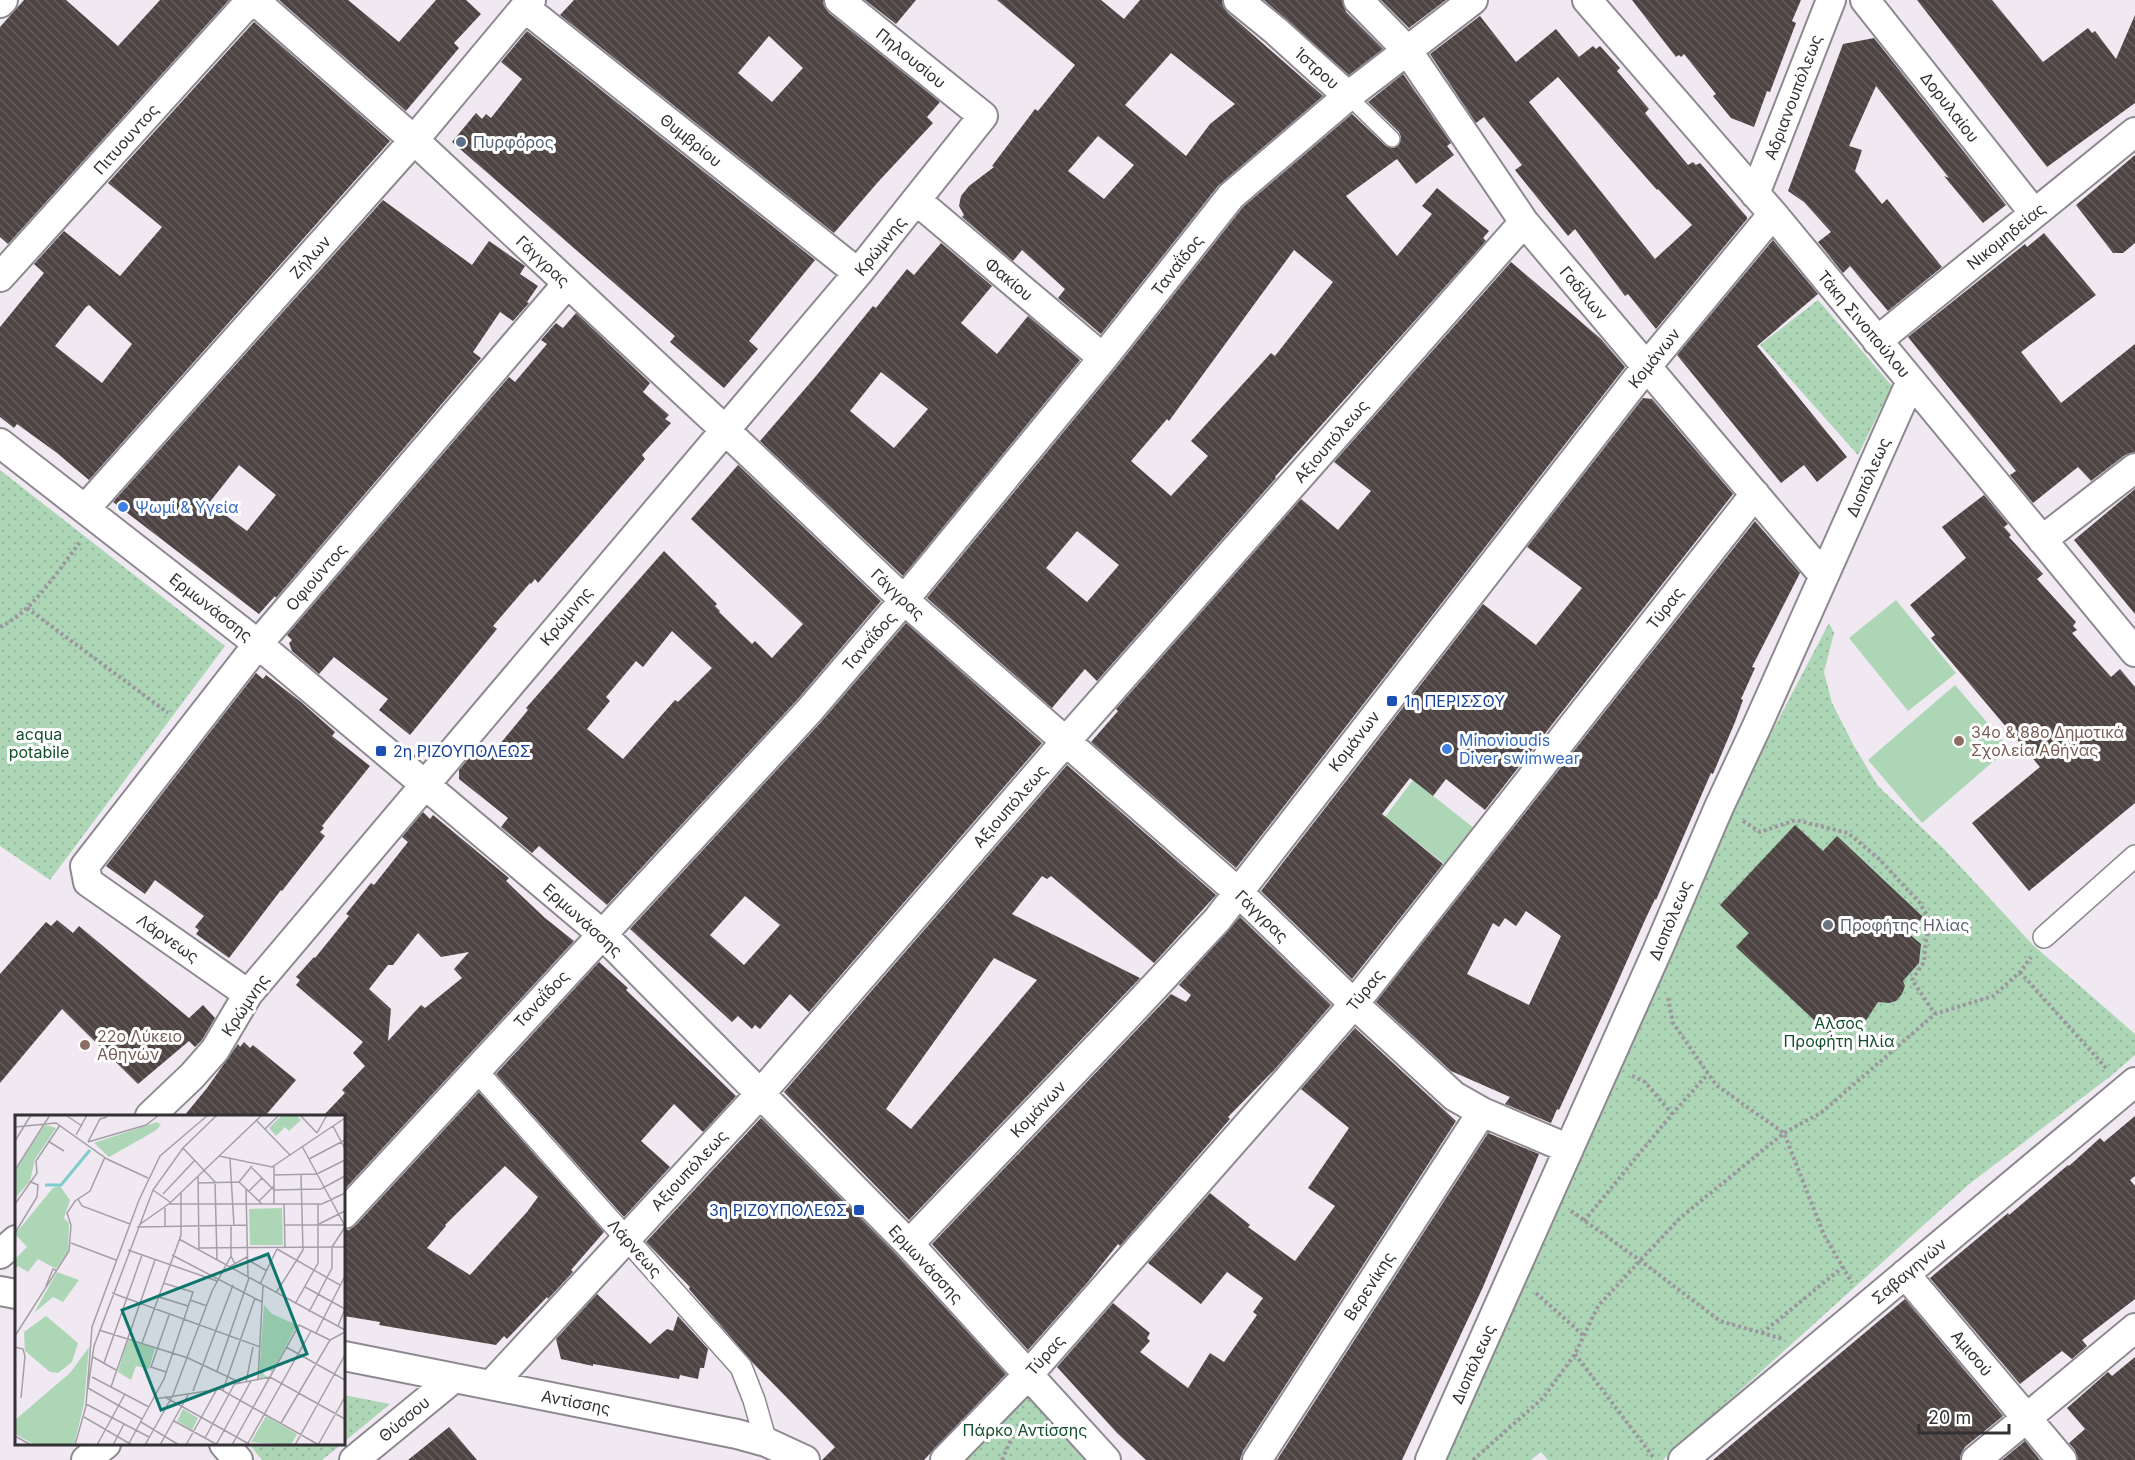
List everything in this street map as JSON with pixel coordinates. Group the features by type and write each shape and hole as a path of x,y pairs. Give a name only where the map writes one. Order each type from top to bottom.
{"street":[{"name":"Γάγγρας","path":"253,0 414,140 904,600 1238,892 1454,1096 1482,1112 1569,1149"},
{"name":"Πιτυουντος","path":"0,278 253,0"},
{"name":"Πηλουσίου","path":"839,0 983,116"},
{"name":"Ίστρου","path":"1238,0 1348,96"},
{"name":"Γαδίλων","path":"1358,0 1407,50 1524,222 1824,576"},
{"name":"Ταναΐδος","path":"345,1213 475,1069 809,711 904,600 1103,358 1231,196 1348,96 1473,0"},
{"name":"Τάκη Σινοπούλου","path":"1587,0 1764,204 2135,652"},
{"name":"Αδριανουπόλεως","path":"1764,204 1831,0"},
{"name":"Δορυλαίου","path":"1866,0 2034,213"},
{"name":"Ζήλων","path":"91,514 414,140 528,4"},
{"name":"Θυμβρίου","path":"528,4 858,273"},
{"name":"Κρώμνης","path":"151,1115 192,1076 215,1050 248,994 858,273 983,116"},
{"name":"Νικομηδείας","path":"1877,341 2135,132"},
{"name":"Φακίου","path":"916,201 1103,358"},
{"name":"Κομάνων","path":"909,1244 1217,920 1647,366 1764,204"},
{"name":"Αξιουπόλεως","path":"491,1385 760,1094 1066,741 1524,222"},
{"name":"Οφιούντος","path":"88,882 85,866 258,644 567,284"},
{"name":"Διοπόλεως","path":"1430,1460 1719,807 1911,381"},
{"name":"Ερμωνάσσης","path":"0,443 258,644 602,934 909,1244 1106,1460"},
{"path":"2042,540 2135,468"},
{"name":"Τύρας","path":"945,1460 1028,1375 1354,1004 1755,494"},
{"path":"2044,937 2135,856"},
{"name":"Λάρνεως","path":"88,882 248,994"},
{"name":"Λάρνεως","path":"475,1069 741,1367 754,1400 766,1442"},
{"name":"Σαβαγηνών","path":"1683,1460 1905,1274 2123,1079"},
{"name":"Βερενίκης","path":"1257,1460 1482,1112"},
{"path":"0,1254 15,1241"},
{"name":"Αμισού","path":"1905,1274 2062,1460"},
{"path":"0,1291 15,1294"},
{"path":"1976,1460 2135,1328"},
{"name":"Αντίσσης","path":"345,1356 737,1434 766,1442 805,1460"},
{"name":"Θύσσου","path":"354,1460 454,1378"},
{"path":"86,1460 104,1445"},
{"path":"226,1445 238,1460"}],"lane":[{"name":"Ίστρου","path":"1348,96 1392,140"}],"path":[{"path":"0,627 27,608 91,514"},
{"path":"27,608 190,730"},
{"path":"1719,807 1760,832 1796,820 1848,833 1879,859 1919,902 1931,922 1926,940 1924,962 1912,980 1935,1014"},
{"path":"1473,1460 1543,1398 1575,1354 1598,1306 1680,1218 1784,1132 1822,1112 1935,1014 1993,996 2020,972 2044,937"},
{"path":"1659,947 1673,1023 1716,1085 1784,1132 1824,1235 1866,1307"},
{"path":"2020,972 2123,1079"},
{"path":"1606,1066 1645,1082 1672,1114"},
{"path":"1584,1221 1708,1074"},
{"path":"1548,1196 1641,1261 1720,1321 1816,1349"},
{"path":"1762,1333 1843,1267"},
{"path":"1514,1273 1584,1336"},
{"path":"1575,1354 1656,1460"}],"green space":[{"path":"1818,300 1892,386 1858,455 1760,345"},
{"name":"acqua potabile","path":"0,470 225,646 50,880 0,846"},
{"path":"1896,600 1956,673 1908,711 1849,638"},
{"name":"Αλσος Προφήτη Ηλία","path":"1829,623 1834,633 1824,672 1832,703 1878,786 1944,849 2033,945 2135,1034 2135,1055 1968,1185 1663,1460 1548,1460 1541,1452 1531,1460 1437,1460 1659,947"},
{"path":"1955,685 2009,748 1922,823 1868,760"},
{"path":"1413,780 1479,832 1450,868 1385,817"},
{"name":"Πάρκο Αντίσσης","path":"1022,1392 1033,1396 1094,1460 956,1460"},
{"path":"345,1395 390,1404 345,1441"},
{"path":"250,1445 341,1445 322,1460 262,1460"}],"building":[{"path":"24,0 66,0 118,46 160,0 229,0 8,244 0,237 0,27"},
{"path":"279,0 348,0 399,42 436,0 466,0 481,14 454,43 459,48 406,111"},
{"path":"574,0 823,0 829,13 940,102 927,117 933,123 834,233 560,15","holes":["769,36 803,68 772,102 738,73"]},
{"path":"865,0 916,0 896,24"},
{"path":"997,0 1101,0 1124,19 1140,0 1222,0 1228,13 1323,96 1218,186 1101,334 1058,298 1065,289 1022,250 1013,261 962,217 964,215 959,206 961,196 969,186 994,167 992,166 1035,109 1038,111 1075,65","holes":["1171,53 1235,104 1210,124 1186,156 1125,105","1098,136 1134,165 1104,199 1068,171"]},
{"path":"1264,0 1342,0 1346,12 1383,49 1349,75"},
{"path":"1381,0 1446,0 1409,28"},
{"path":"1632,0 1801,0 1792,21 1796,23 1754,127 1731,118 1713,96 1716,94 1684,54 1676,57"},
{"path":"1917,0 1992,0 2043,62 2088,28 2092,33 2095,31 2116,59 2135,15 2135,103 2047,167"},
{"path":"1480,16 1516,62 1556,29 1579,57 1593,46 1596,49 1600,46 1620,68 1617,71 1649,109 1645,113 1688,165 1693,162 1696,165 1700,163 1747,219 1656,329 1628,294 1625,296 1575,229 1568,236 1515,170 1522,165 1484,117 1476,123 1430,54","holes":["1558,77 1657,190 1692,225 1655,259 1529,102"]},
{"path":"254,22 390,141 89,480 17,424 14,428 0,417 0,327 44,273 34,264 64,231 120,276 162,227 108,183","holes":["89,305 132,344 102,383 55,346"]},
{"path":"527,31 815,260 749,341 758,349 724,388 670,342 675,336 452,142 476,113 482,119 486,114 491,118 522,79 501,62"},
{"path":"1874,38 2006,205 1983,223 1944,176 1949,178 1876,86 1849,146 1862,150 1855,171 1882,204 1887,199 1942,267 1888,311 1850,266 1843,273 1818,242 1831,232 1804,202 1788,191 1843,44"},
{"path":"1403,74 1451,143 1447,146 1454,155 1416,184 1397,159 1346,196 1397,256 1432,214 1422,206 1437,188 1489,231 1483,238 1486,241 1097,681 1085,669 1052,708 927,598 1116,368 1243,207 1352,114 1386,146 1394,148 1399,145 1401,137 1399,132 1368,102","holes":["1294,250 1333,282 1275,356 1271,353 1191,441 1208,456 1171,496 1131,461 1167,419 1169,421","1077,531 1119,565 1087,602 1046,568"]},
{"path":"2135,155 2135,243 2123,253 2113,253 2076,205"},
{"path":"383,200 472,265 489,241 525,266 520,274 538,286 527,302 529,303 513,321 500,312 473,352 481,358 276,598 275,596 259,614 113,502","holes":["239,465 276,495 247,531 209,503"]},
{"path":"2044,233 2096,295 2021,352 2061,403 2135,344 2135,452 2125,455 2091,481 2078,467 2033,503 2010,475 2016,471 1908,337 2025,244 2027,247"},
{"path":"1773,240 1818,294 1757,346 1847,457 1817,482 1804,465 1781,483 1677,355"},
{"path":"941,243 992,286 961,323 997,354 1028,316 1080,360 903,576 760,441 873,306 876,308 907,269 914,275","holes":["881,372 928,409 894,448 850,411"]},
{"path":"1511,262 1601,339 1625,367 1236,868 1091,742 1118,711 1116,709 1301,499 1338,530 1371,491 1334,462"},
{"path":"576,313 650,383 643,392 669,415 665,419 671,423 642,455 645,459 538,583 535,579 530,583 493,626 497,629 410,735 379,710 388,699 334,657 319,674 292,651 289,643 292,640 287,635 509,377 515,382 547,344 541,340 556,323 563,328"},
{"path":"1643,398 1652,399 1733,494 1485,810 1446,779 1433,796 1410,778 1382,814 1443,864 1352,979 1261,891 1483,604 1536,645 1582,588 1527,547"},
{"path":"738,465 881,601 797,700 607,905 539,846 532,853 501,827 508,818 459,779 459,770 478,747 490,756 528,710 526,708 664,551 717,604 715,606 719,612 752,644 755,641 772,658 803,624 691,519","holes":["672,631 712,668 678,702 675,700 623,759 587,729 610,701 606,697 636,661 643,667"]},
{"path":"2135,489 2135,614 2074,540"},
{"path":"1984,495 2008,524 2004,527 2011,535 2009,537 2043,574 2037,579 2076,622 2073,626 2077,630 2072,633 2111,677 2120,669 2135,687 2135,803 2029,891 1972,823 2040,767 1931,638 1935,635 1910,605 1966,558 1942,527"},
{"path":"1755,521 1800,573 1752,667 1755,668 1713,774 1711,773 1656,900 1551,1123 1505,1104 1510,1097 1451,1071 1376,1002","holes":["1526,911 1561,936 1529,1005 1467,974 1493,923 1499,927 1505,918 1516,926"]},
{"path":"906,623 1042,743 809,1012 790,994 760,1029 755,1025 752,1029 738,1016 732,1022 630,929 821,722","holes":["745,896 780,925 744,965 710,935"]},
{"path":"256,673 263,679 266,675 301,702 335,732 332,736 370,766 322,826 324,828 320,832 325,836 229,958 196,934 199,930 195,927 204,916 155,880 145,894 106,866"},
{"path":"1067,765 1216,895 1154,963 1051,876 1047,879 1042,876 1012,914 1140,978 909,1220 784,1092","holes":["994,958 1037,980 911,1129 886,1109"]},
{"path":"423,812 430,819 433,815 509,878 506,881 545,918 574,941 345,1189 345,1115 324,1115 345,1093 342,1090 365,1066 353,1053 363,1042 296,985 300,980 296,977 315,958 349,916 346,914 371,883 374,885 408,842 402,837","holes":["418,933 441,957 469,952 454,969 462,978 425,1008 421,1005 388,1041 391,1009 369,989 388,965 393,965"]},
{"name":"Προφήτης Ηλίας","path":"1795,825 1823,851 1837,836 1923,917 1908,933 1921,944 1919,963 1903,981 1905,986 1902,994 1896,1001 1878,1002 1865,1022 1845,1023 1842,1020 1829,1034 1736,947 1749,933 1720,905"},
{"path":"1240,917 1331,1005 1276,1068 1228,1117 1230,1119 1120,1246 1118,1244 1028,1350 932,1244 1171,994 1186,1002 1191,995 1179,985"},
{"path":"57,920 73,933 79,926 189,1018 203,1005 215,1018 202,1040 195,1047 189,1041 138,1084 62,1009 0,1083 0,974 46,922 51,926"},
{"path":"599,962 736,1096 703,1132 674,1104 641,1141 670,1167 624,1217 496,1074"},
{"path":"1355,1028 1456,1121 1243,1451 1240,1460 1146,1460 1117,1433 1057,1367 1113,1303 1150,1333 1147,1338 1150,1341 1140,1352 1188,1388 1210,1353 1224,1362 1257,1315 1253,1312 1263,1298 1227,1272 1201,1304 1148,1263 1210,1193 1250,1225 1248,1227 1295,1261 1335,1206 1308,1188 1349,1128 1301,1089"},
{"path":"244,1042 250,1048 253,1045 296,1080 266,1115 185,1115 238,1044 240,1047"},
{"path":"479,1092 604,1232 571,1270 573,1272 548,1299 547,1297 507,1339 504,1336 496,1345 379,1325 380,1322 345,1316 345,1230 349,1230","holes":["505,1166 538,1197 470,1275 427,1248 445,1225"]},
{"path":"2135,1116 2135,1176 2130,1180 2135,1186 2135,1299 2082,1340 2087,1346 2072,1359 2062,1351 2020,1384 1930,1278 2069,1166 2100,1138 2104,1142"},
{"path":"761,1118 897,1255 1006,1374 924,1460 822,1460 835,1447 753,1363 689,1289 690,1287 646,1242"},
{"path":"1488,1133 1539,1154 1483,1287 1402,1460 1277,1460"},
{"path":"597,1294 650,1344 667,1329 673,1331 678,1316 708,1349 704,1368 700,1368 698,1379 680,1375 679,1379 561,1359 556,1339"},
{"path":"1905,1299 2003,1416 1965,1447 1960,1460 1713,1460"},
{"path":"2135,1357 2135,1460 2078,1460 2075,1450 2069,1443 2085,1429 2067,1408 2108,1372 2112,1376"},
{"path":"449,1427 477,1460 408,1460"},
{"path":"2025,1441 2040,1460 2002,1460"}],"place":[{"name":"Πυρφόρος","path":"461,142"},
{"name":"Ψωμί & Υγεία","path":"123,507"},
{"name":"1η ΠΕΡΙΣΣΟΥ","path":"1392,701"},
{"name":"34ο & 88ο Δημοτικά Σχολεία Αθήνας","path":"1959,741"},
{"name":"Minovioudis Diver swimwear","path":"1447,749"},
{"name":"2η ΡΙΖΟΥΠΟΛΕΩΣ","path":"381,751"},
{"name":"Προφήτης Ηλίας","path":"1828,925"},
{"name":"22ο Λύκειο Αθηνών","path":"85,1045"},
{"name":"3η ΡΙΖΟΥΠΟΛΕΩΣ","path":"859,1210"}]}
